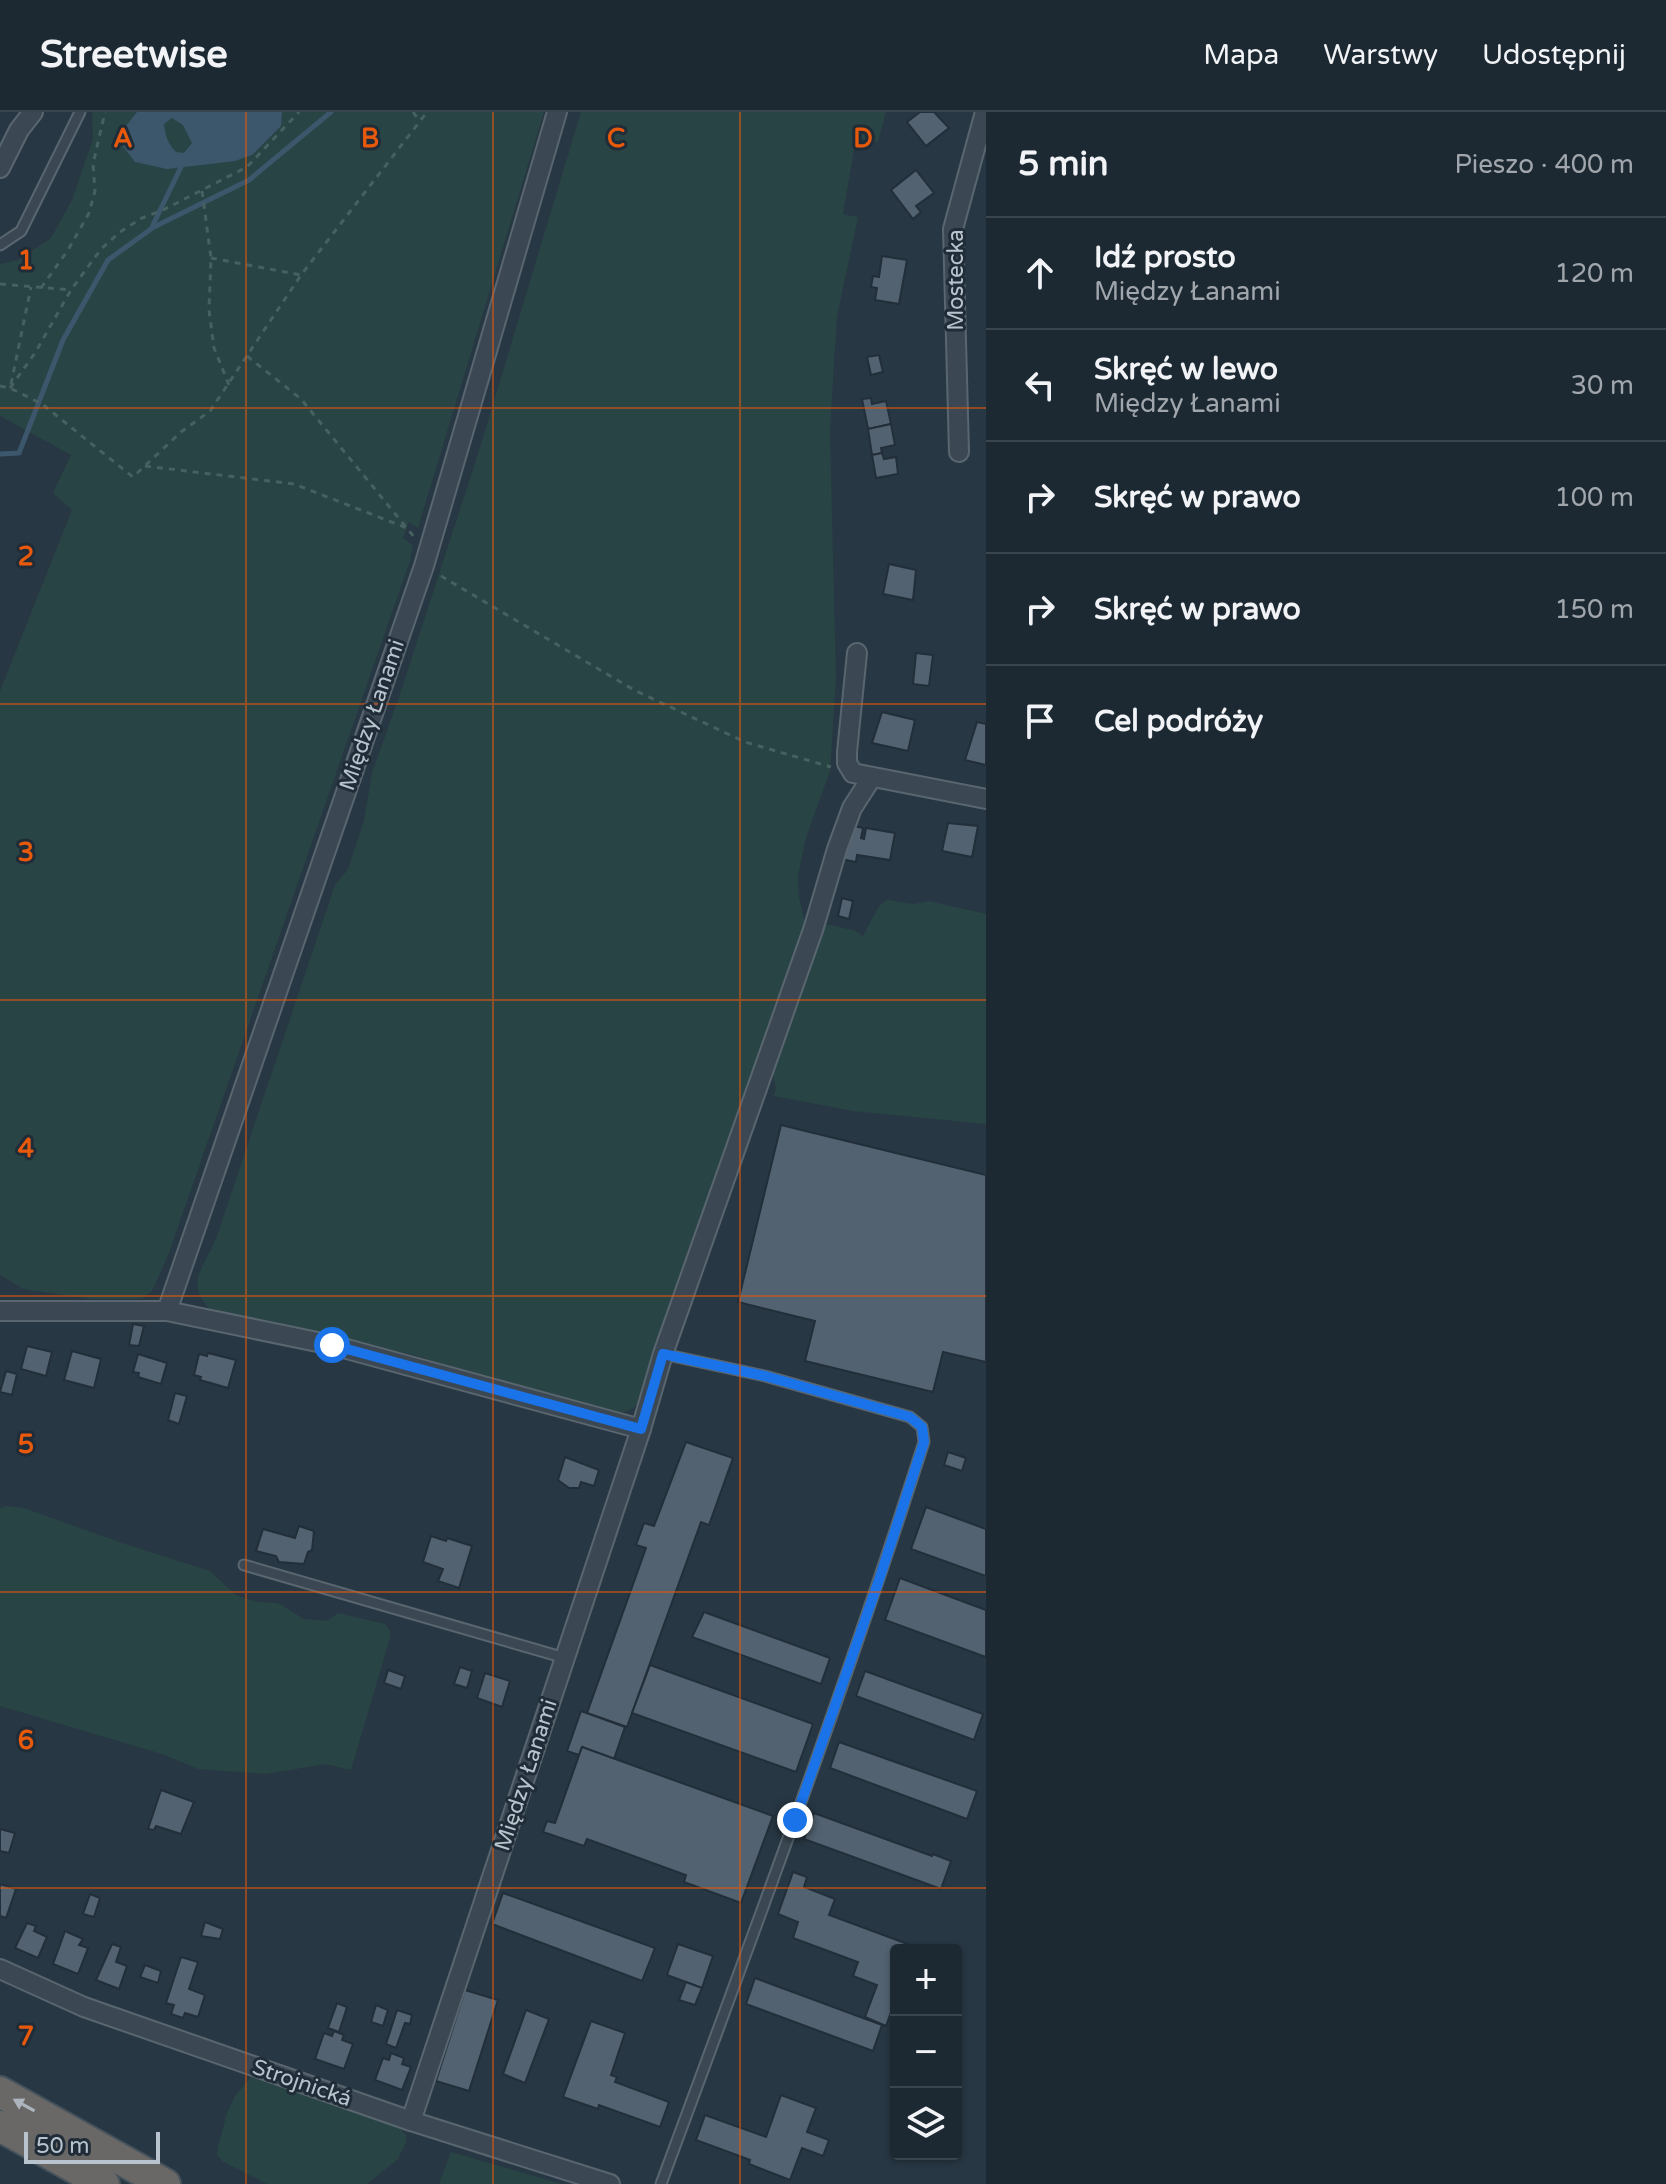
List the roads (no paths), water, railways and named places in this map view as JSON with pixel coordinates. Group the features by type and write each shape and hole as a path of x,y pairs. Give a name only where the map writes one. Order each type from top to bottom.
{"highway":[{"path":"0,2092 165,2184"},
{"path":"0,2126 104,2184"}],"street":[{"path":"0,168 19,130 33,112"},
{"name":"Między Łanami","path":"167,1311 426,559 557,112"},
{"name":"Mostecka","path":"959,452 953,229 985,112"},
{"path":"857,653 847,752 847,763 853,773 986,799"},
{"name":"Między Łanami","path":"411,2121 641,1429 663,1354 813,930 837,849 852,808 872,777"},
{"path":"0,1311 167,1311 332,1345 641,1429"},
{"name":"Strojnická","path":"0,1969 84,2007 411,2121 610,2184"}],"lane":[{"path":"0,245 21,231 80,112"},
{"path":"661,2184 795,1820 924,1442 922,1427 910,1417 765,1376 663,1354"},
{"path":"244,1565 565,1658"}],"water":[{"path":"137,112 282,112 281,126 252,155 235,161 167,169 135,162 119,141 123,130","holes":["172,118 183,125 192,143 184,153 176,152 171,146 164,124"]}],"waterway":[{"path":"152,228 249,180 331,112"},
{"path":"0,454 19,453 63,340 108,260 151,229 181,167"}]}
